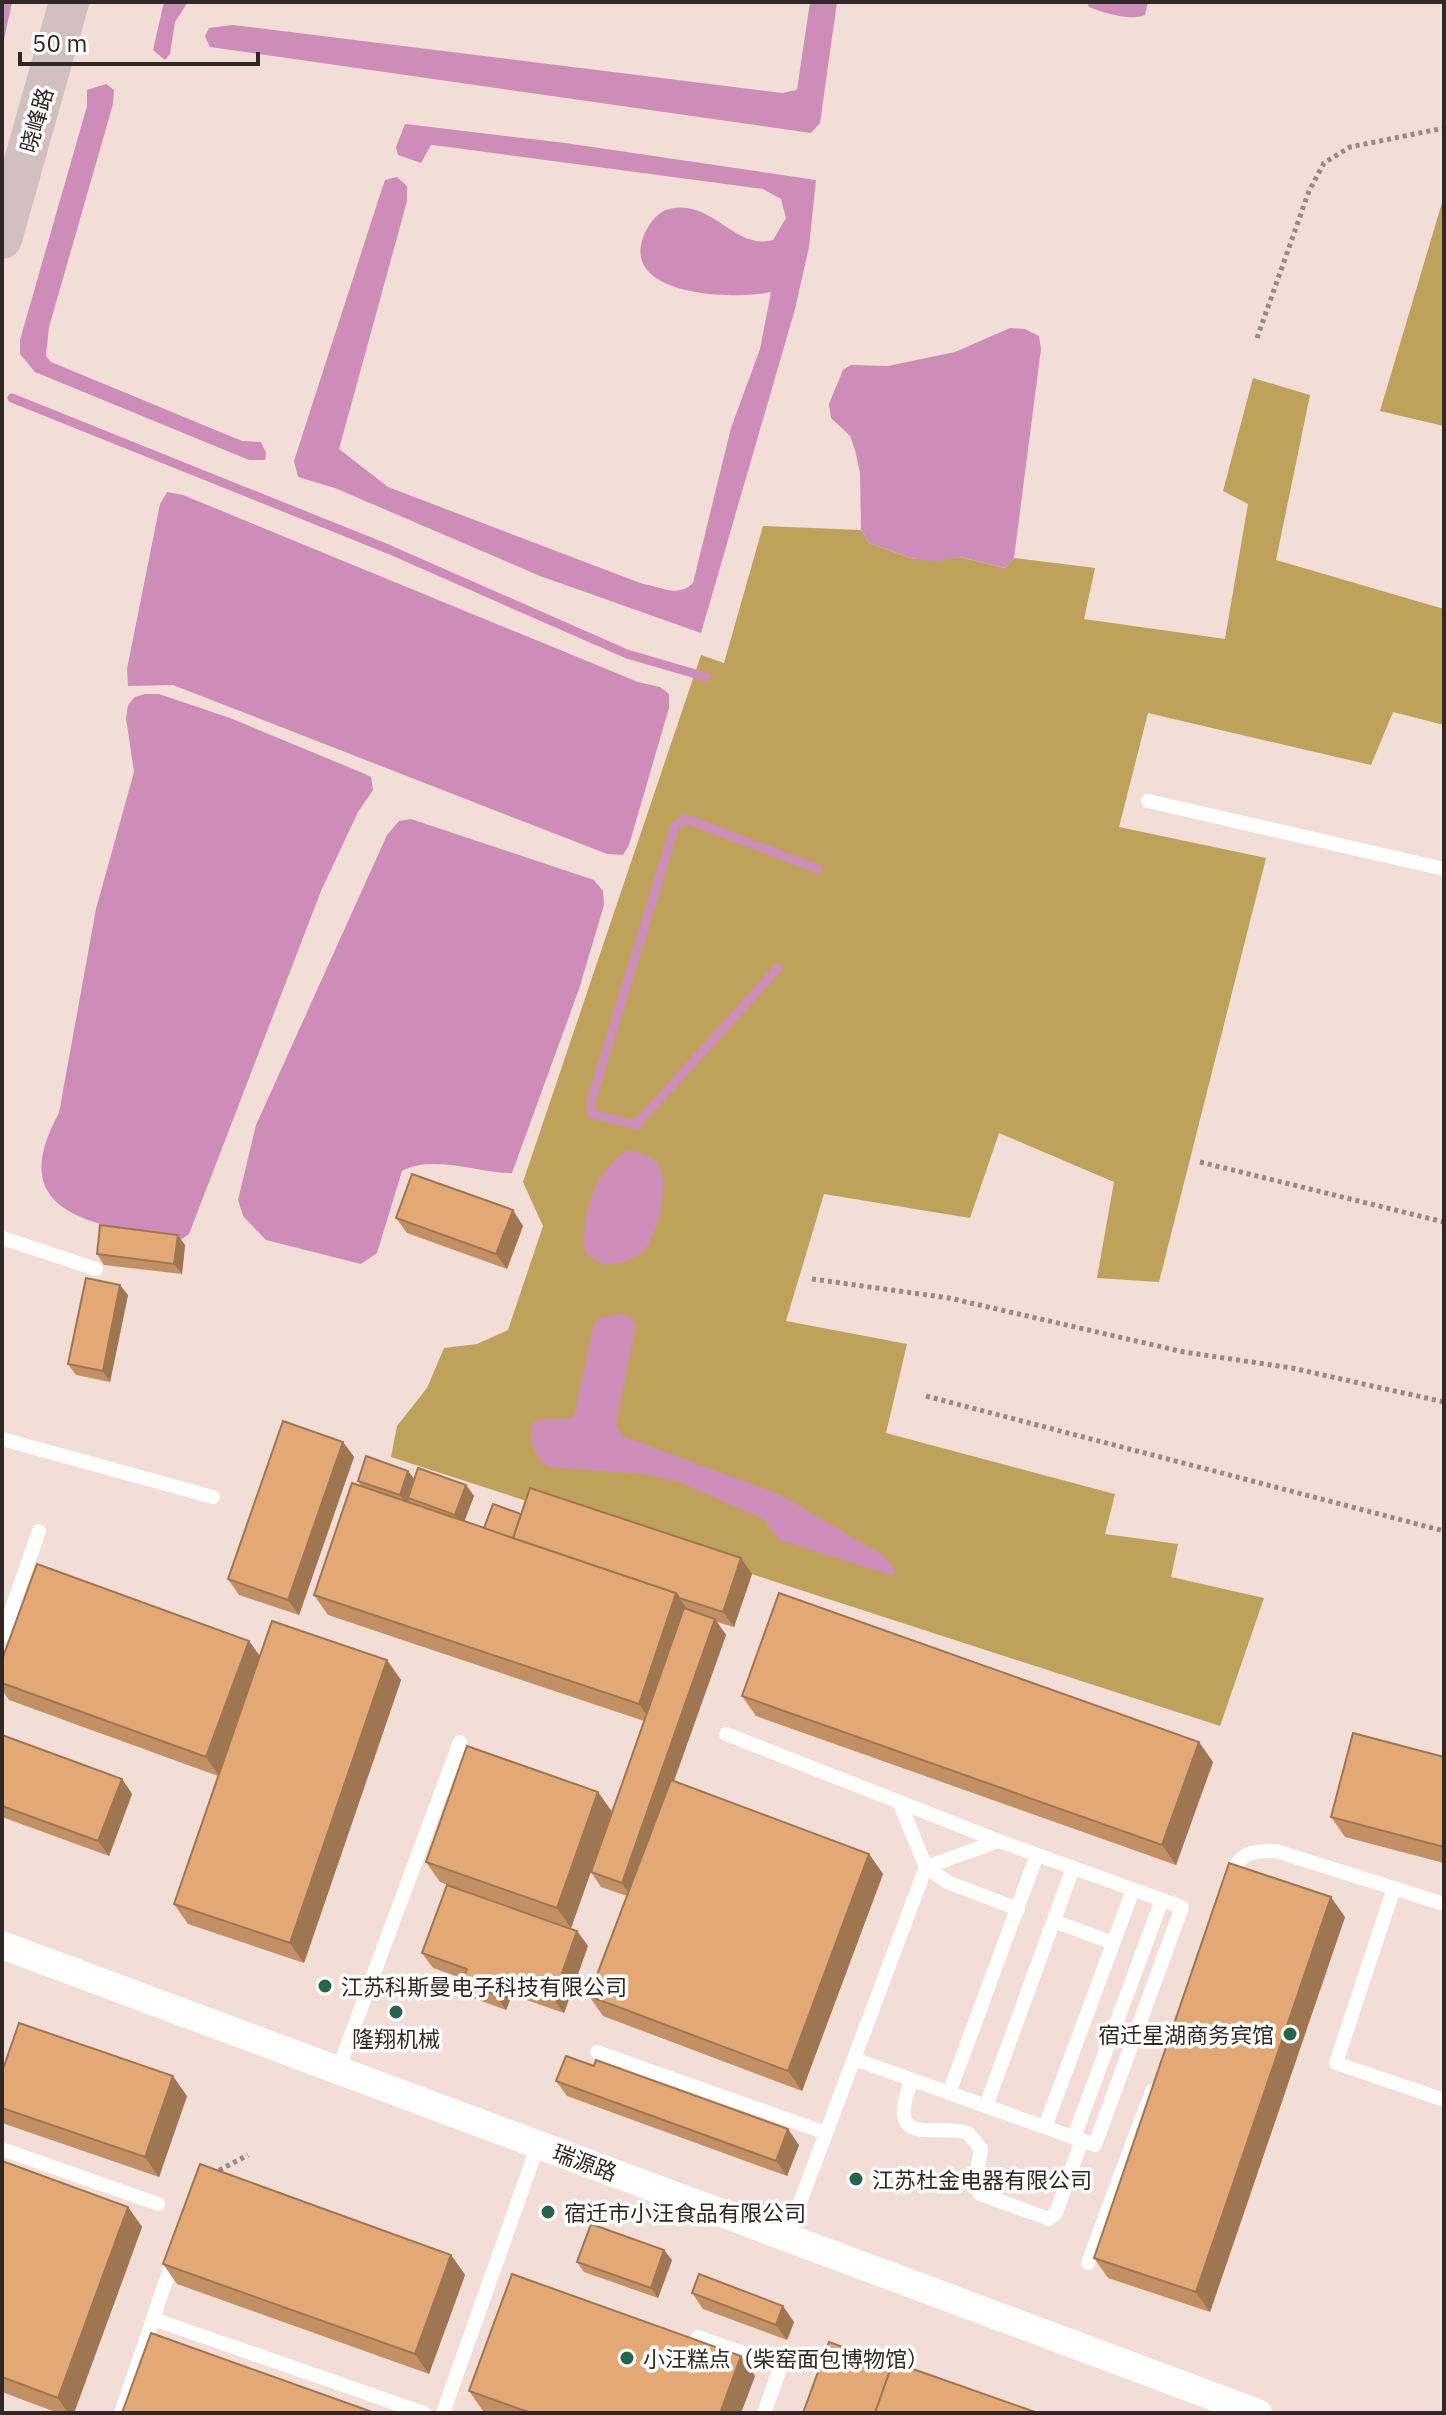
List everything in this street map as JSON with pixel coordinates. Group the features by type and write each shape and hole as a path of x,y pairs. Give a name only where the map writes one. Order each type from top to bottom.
{"street":[{"name":"晓峰路","path":"2,239 69,2"},
{"name":"瑞源路","path":"2,1945 1258,2413"}],"lane":[{"path":"1148,801 1444,869"},
{"path":"2,1238 96,1269"},
{"path":"2,1439 213,1497"},
{"path":"2,1637 39,1531"},
{"path":"726,1734 900,1804 1182,1907 1095,2145 854,2059"},
{"path":"338,2070 460,1742"},
{"path":"900,1804 926,1867 947,1882 1018,1909"},
{"path":"787,2237 926,1867 999,1841"},
{"path":"1226,1888 1237,1860 1252,1850 1276,1851 1444,1904"},
{"path":"949,2093 1037,1855"},
{"path":"986,2106 1073,1868"},
{"path":"1394,1888 1336,2063 1444,2100"},
{"path":"1045,2127 1133,1890"},
{"path":"912,2080 905,2105 908,2124 916,2131 929,2133 959,2130 968,2133 981,2149 975,2184 980,2194 1049,2219 1056,2213 1078,2139 1082,2114 1162,1900"},
{"path":"1054,1921 1113,1943"},
{"path":"597,2052 826,2133"},
{"path":"1088,2263 1154,2083"},
{"path":"443,2413 538,2145"},
{"path":"2,2149 158,2204"},
{"path":"121,2413 180,2239"},
{"path":"153,2319 424,2413"},
{"path":"698,2337 781,2366 764,2413"}],"path":[{"path":"1257,338 1309,191 1324,163 1350,147 1444,128"},
{"path":"1200,1162 1444,1222"},
{"path":"812,1279 949,1298 1184,1352 1292,1368 1444,1402"},
{"path":"926,1396 1444,1531"},
{"path":"209,2177 248,2155"}],"shaded area":[{"path":"2,2 12,2 2,49"},
{"path":"164,2 188,2 175,22 170,54 165,60 153,50"},
{"path":"810,2 837,2 820,123 811,133 210,47 205,36 209,28 233,25 782,93 797,90"},
{"path":"1087,2 1148,2 1145,15 1131,17 1089,7"},
{"path":"106,84 114,90 113,104 49,327 46,356 51,362 242,441 261,442 266,453 265,460 249,460 35,372 20,354 20,340 87,106 87,90"},
{"path":"405,124 565,143 816,180 809,247 795,309 701,633 540,576 335,488 298,477 294,461 385,180 397,177 407,186 407,201 339,449 388,487 643,584 675,591 687,587 693,583 731,428 760,349 771,292 710,294 665,283 649,272 641,258 643,238 658,215 682,207 709,216 746,238 773,240 786,218 781,199 763,189 431,145 421,163 398,155 396,147"},
{"path":"1444,196 1444,426 1380,411"},
{"path":"1010,328 1025,329 1039,336 1041,349 1014,558 1005,568 960,557 933,562 911,558 869,543 861,530 860,473 855,450 850,436 831,418 829,404 843,370 851,365 888,366 955,352"},
{"path":"1253,378 1310,395 1276,560 1444,609 1444,725 1393,712 1371,765 1148,713 1119,827 1266,858 1159,1282 1097,1278 1114,1182 999,1133 970,1218 824,1194 786,1321 907,1344 886,1433 1115,1494 1105,1534 1178,1544 1171,1577 1264,1598 1220,1726 391,1457 397,1426 427,1388 444,1348 477,1344 508,1330 543,1226 523,1182 701,655 724,663 763,526 861,530 869,543 911,558 933,561 960,557 1005,568 1014,558 1095,568 1084,619 1225,639 1248,504 1223,491"},
{"path":"167,492 183,495 638,682 660,687 669,694 669,708 629,845 623,855 607,854 173,685 128,686 127,669 160,504"},
{"path":"159,694 230,718 365,774 371,777 373,790 358,812 321,891 189,1234 179,1241 120,1229 68,1211 51,1196 42,1176 44,1149 59,1113 96,909 134,772 126,718 128,705 135,697"},
{"path":"411,819 594,880 603,891 604,905 579,989 512,1173 441,1164 414,1166 402,1171 377,1253 361,1264 266,1240 243,1216 238,1200 256,1125 387,835 399,821"},
{"path":"627,1150 650,1157 661,1170 661,1210 652,1237 640,1254 604,1265 585,1253 585,1223 598,1183 615,1160"},
{"path":"618,1314 630,1317 636,1324 616,1423 623,1436 781,1495 884,1556 897,1573 890,1575 780,1540 763,1519 679,1482 644,1474 548,1467 534,1448 532,1424 574,1416 594,1324 599,1318"}],"building":[{"path":"412,1174 513,1210 496,1254 396,1218"},
{"path":"100,1225 178,1235 174,1264 97,1254"},
{"path":"86,1278 120,1285 103,1371 68,1364"},
{"path":"283,1421 343,1442 288,1600 228,1579"},
{"path":"366,1456 408,1471 400,1495 358,1481"},
{"path":"418,1468 466,1485 455,1515 408,1498"},
{"path":"352,1483 676,1593 639,1704 314,1595"},
{"path":"530,1488 741,1558 723,1612 513,1538"},
{"path":"493,1504 521,1514 513,1538 484,1528"},
{"path":"37,1564 249,1641 206,1757 2,1683 2,1660"},
{"path":"779,1593 1199,1742 1162,1845 742,1696"},
{"path":"684,1608 715,1619 622,1883 591,1872"},
{"path":"272,1621 387,1660 290,1943 174,1904"},
{"path":"1353,1733 1444,1757 1444,1847 1331,1817"},
{"path":"2,1735 122,1779 98,1841 2,1806"},
{"path":"467,1746 598,1792 557,1908 426,1862"},
{"path":"671,1780 869,1854 788,2071 589,1996"},
{"path":"1229,1863 1331,1897 1196,2292 1094,2258"},
{"path":"447,1885 577,1931 553,1998 501,1979 496,1995 462,1983 467,1969 422,1953"},
{"path":"19,2023 173,2076 145,2157 2,2108 2,2072"},
{"path":"566,2056 594,2066 596,2060 788,2129 776,2161 556,2081"},
{"path":"2,2161 128,2207 58,2398 2,2377"},
{"path":"200,2164 451,2255 415,2354 163,2264"},
{"path":"591,2224 664,2250 651,2288 577,2262"},
{"path":"512,2274 741,2356 720,2413 531,2413 469,2391"},
{"path":"699,2274 783,2306 776,2325 692,2293"},
{"path":"151,2333 375,2413 122,2413"},
{"path":"829,2342 892,2365 875,2413 803,2413"},
{"path":"893,2362 1038,2413 875,2413"}],"waterway":[{"path":"12,398 388,549 627,654 706,677"},
{"path":"778,968 636,1125 592,1114 591,1101 675,826 686,819 818,869"}],"place":[{"name":"江苏科斯曼电子科技有限公司","path":"325,1986"},
{"name":"隆翔机械","path":"396,2012"},
{"name":"宿迁星湖商务宾馆","path":"1290,2034"},
{"name":"江苏杜金电器有限公司","path":"856,2179"},
{"name":"宿迁市小汪食品有限公司","path":"548,2212"},
{"name":"小汪糕点（柴窑面包博物馆）","path":"627,2358"}]}
